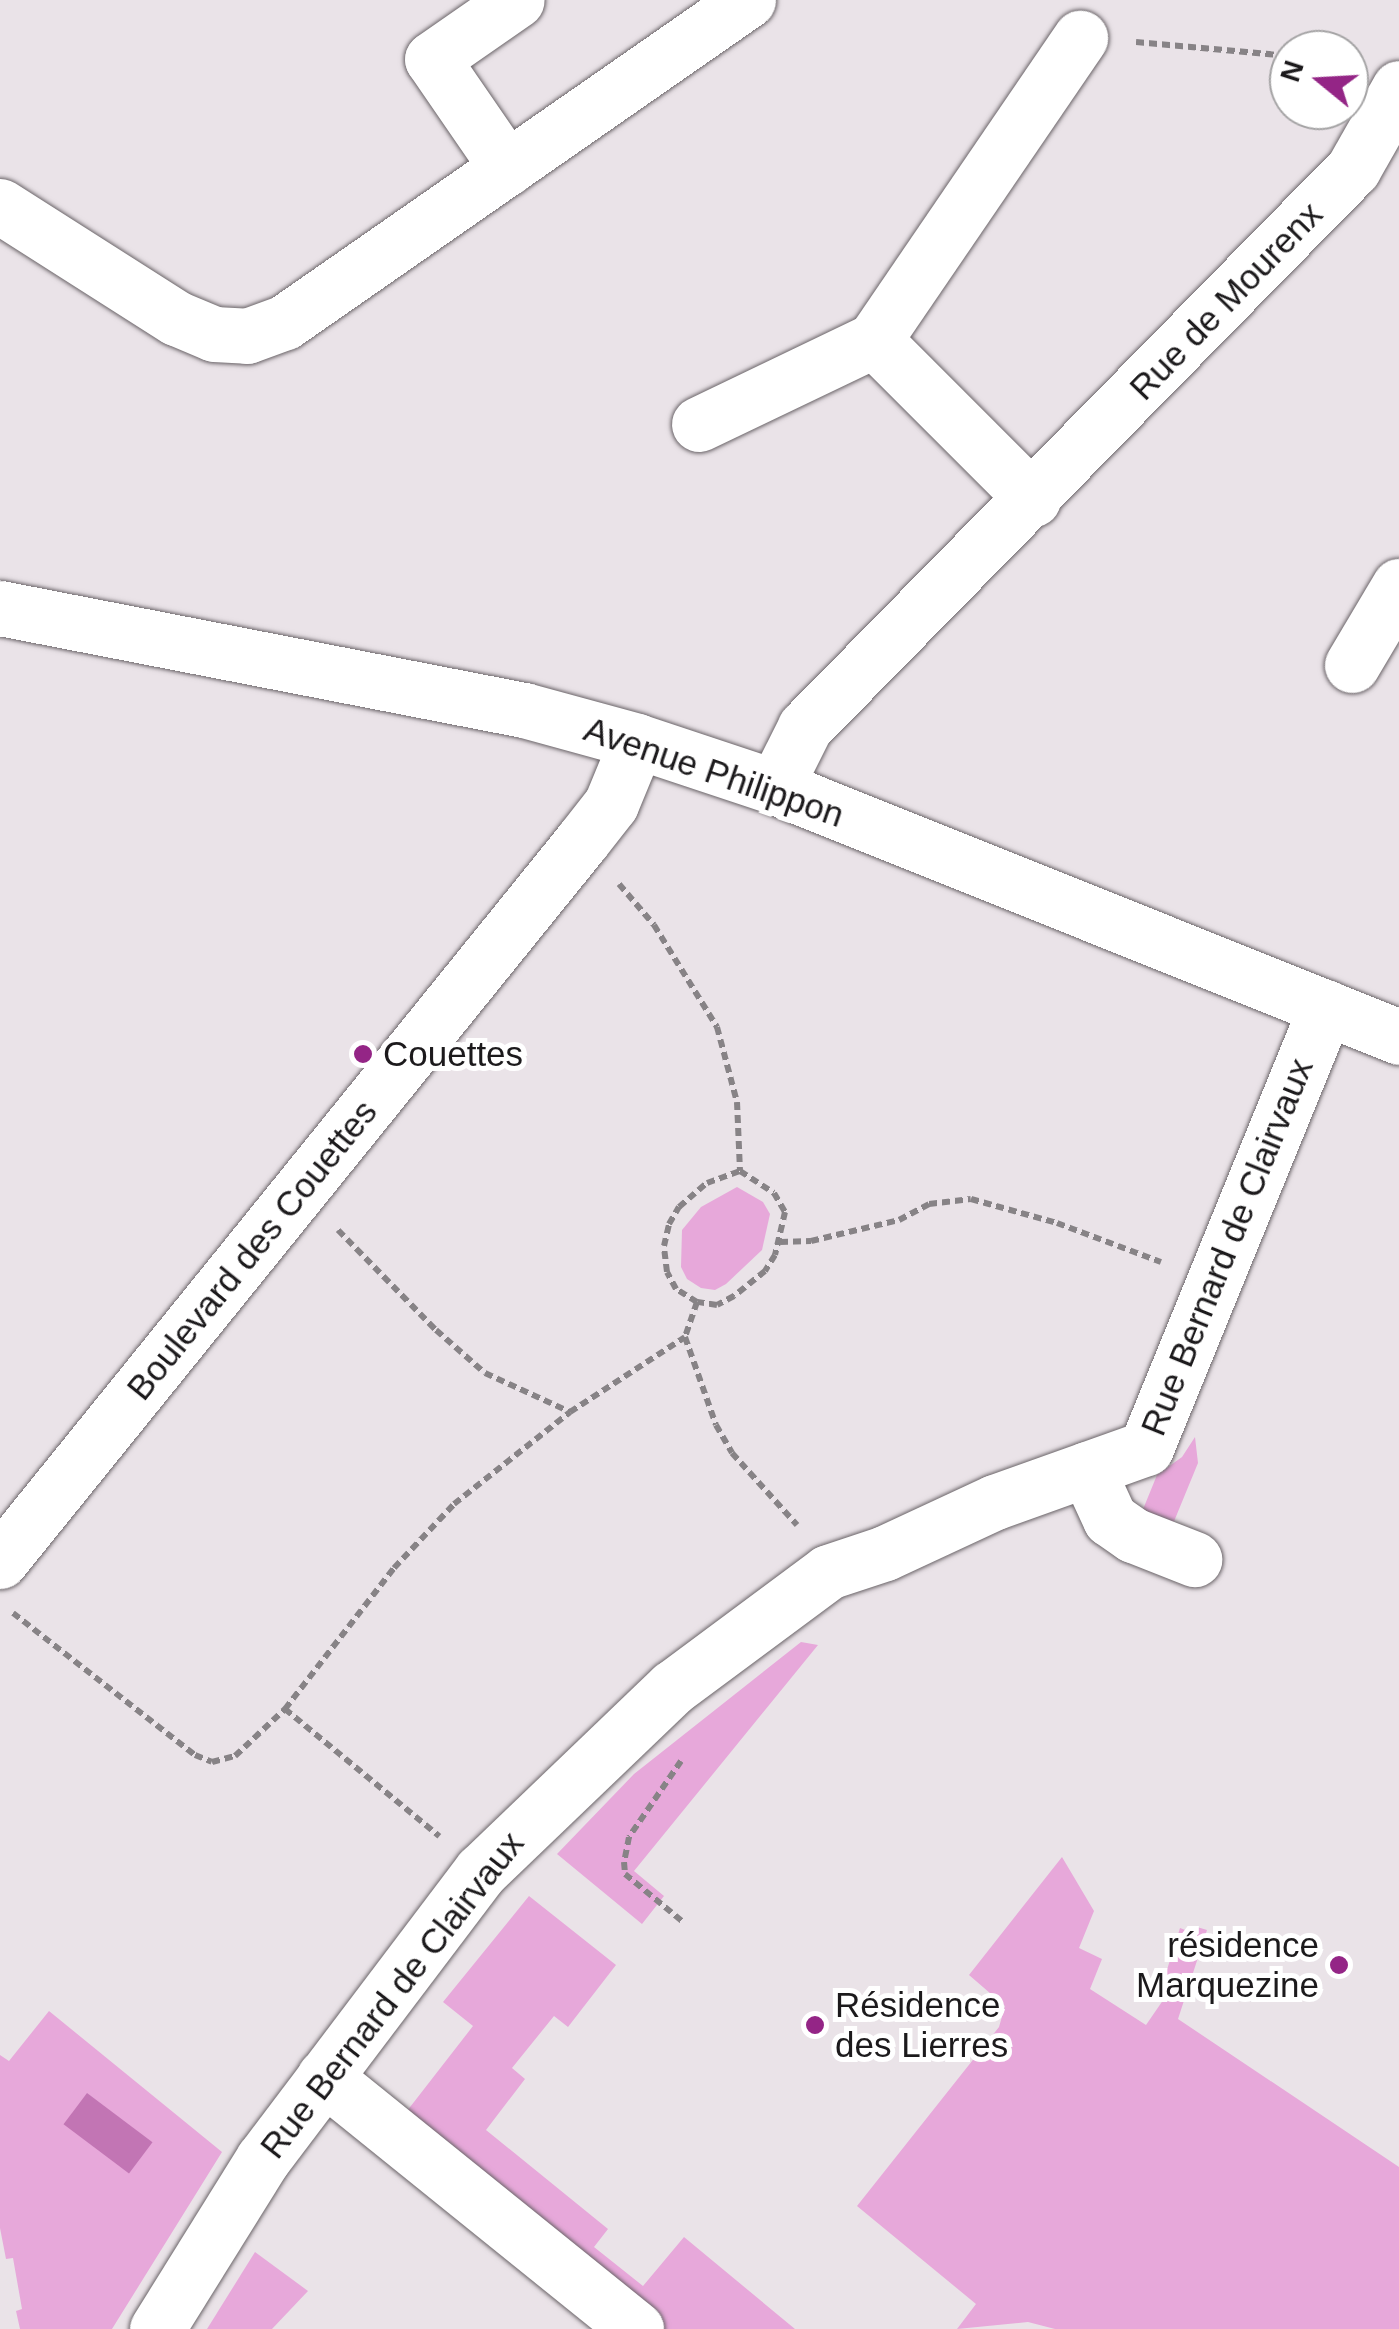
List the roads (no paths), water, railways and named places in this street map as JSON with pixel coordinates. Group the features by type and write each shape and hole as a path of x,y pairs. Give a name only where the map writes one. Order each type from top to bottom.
{"street":[{"path":"506,168 432,59 517,0"},
{"path":"0,206 176,318 214,334 247,336 285,322 748,0"},
{"path":"699,424 874,340 1080,38"},
{"name":"Rue de Mourenx","path":"775,787 805,727 1353,169 1399,88"},
{"path":"874,340 1033,499"},
{"path":"1352,665 1399,586"},
{"name":"Avenue Philippon","path":"0,608 524,710 637,741 775,787 1399,1036"},
{"name":"Boulevard des Couettes","path":"0,1561 582,841 610,804 637,741"},
{"name":"Rue Bernard de Clairvaux","path":"157,2329 263,2158 481,1871 672,1688 828,1572 1146,1448 1326,1008"},
{"path":"1087,1469 1098,1502 1110,1519 1132,1535 1194,1560"},
{"path":"324,2077 636,2329"}],"place":[{"name":"Couettes","path":"363,1054"},
{"name":"résidence Marquezine","path":"1339,1965"},
{"name":"Résidence des Lierres","path":"815,2025"}]}
